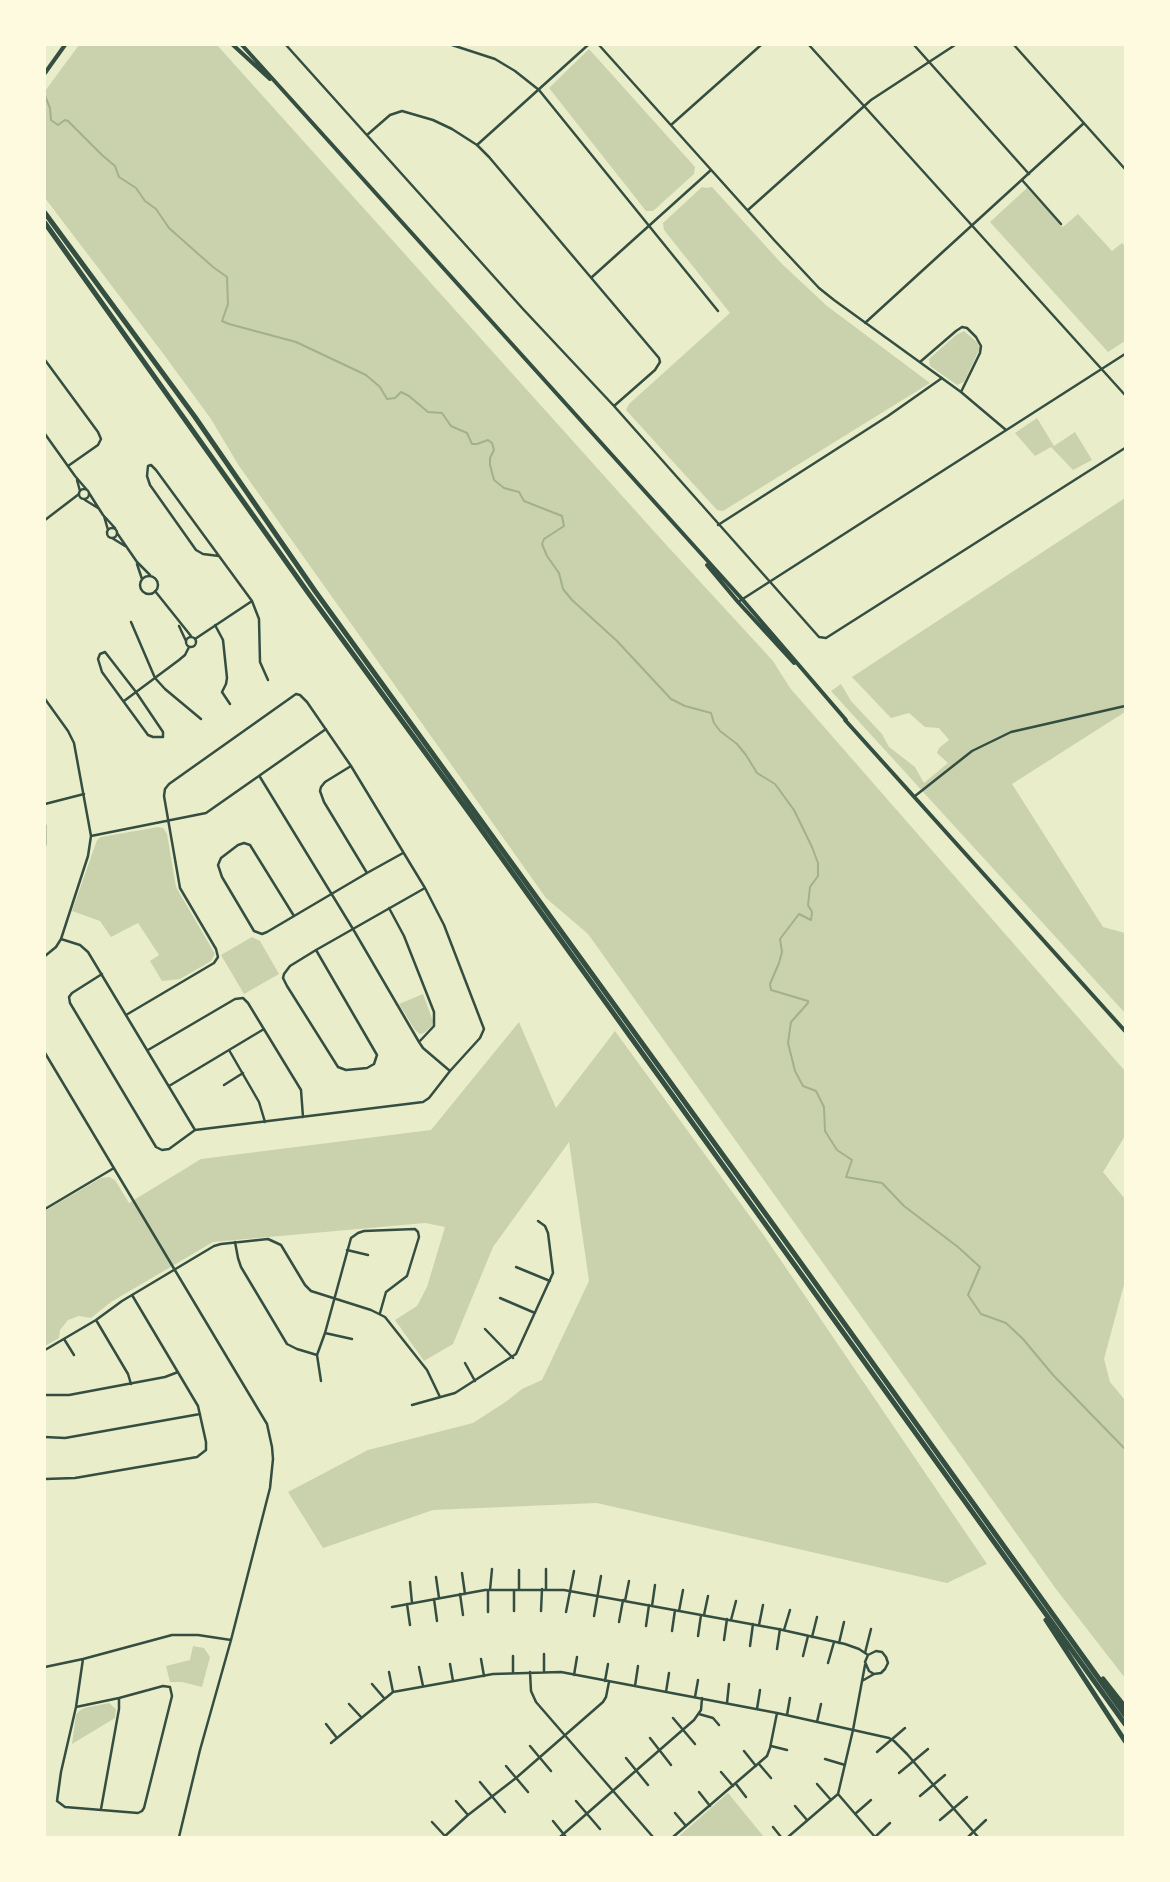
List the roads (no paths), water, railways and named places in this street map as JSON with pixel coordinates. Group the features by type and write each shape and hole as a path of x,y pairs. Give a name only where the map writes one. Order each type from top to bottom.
{"highway":[{"path":"45,212 195,417 315,591 772,1222 1125,1724"},
{"path":"45,223 309,594 1125,1715"},
{"path":"1009,1558 1125,1707"},
{"path":"1009,1558 1125,1741"}],"main road":[{"path":"45,73 65,45"},
{"path":"233,45 290,98"},
{"path":"242,45 681,532 999,892 1125,1031"}],"street":[{"path":"286,45 523,309 614,406 816,635 824,638 831,635 1125,448"},
{"path":"452,45 495,59 515,71 539,90 650,225 718,312"},
{"path":"477,145 588,45"},
{"path":"599,45 819,288 961,392 1006,430"},
{"path":"671,125 761,45"},
{"path":"809,45 1125,395"},
{"path":"914,45 1029,174"},
{"path":"747,210 864,106 955,45"},
{"path":"1014,45 1125,169"},
{"path":"367,135 390,115 402,111 438,122 477,145 489,156 660,358 660,362 655,370 614,406"},
{"path":"865,323 1084,123"},
{"path":"592,277 711,170"},
{"path":"1022,180 1061,224"},
{"path":"920,362 956,331 962,327 967,328 982,346 961,392"},
{"path":"740,600 1125,354"},
{"path":"45,360 98,432 101,439 98,445 68,466"},
{"path":"718,525 888,416 942,378"},
{"path":"45,434 88,491 103,515 115,528 137,562 156,579 158,584 155,591 150,594 142,590 140,585 142,579 137,562"},
{"path":"219,556 204,554 196,550 150,485 147,476 148,466 150,465 156,470 252,601 259,619 260,662 268,680"},
{"path":"75,476 79,493 83,499 99,509"},
{"path":"45,520 84,489 88,491"},
{"path":"71,500 88,498 88,491"},
{"path":"103,515 108,536 126,547"},
{"path":"108,530 115,528"},
{"path":"112,538 118,533"},
{"path":"142,579 146,576 151,576"},
{"path":"155,591 178,622 195,638"},
{"path":"195,638 252,601"},
{"path":"132,622 155,678 165,689 201,719"},
{"path":"178,622 186,644 190,647"},
{"path":"215,625 222,640 226,678 226,684 222,692 230,704"},
{"path":"186,641 191,636"},
{"path":"124,701 185,655 190,647 195,645 195,638"},
{"path":"105,652 107,654 136,692 163,732 163,737 148,735 101,669 98,659 100,654 105,652"},
{"path":"102,974 70,995 70,1003 159,1149 169,1149 195,1130 423,1102 431,1096 450,1071 480,1038 484,1025 444,925 425,888 351,766 304,698 296,694 167,786 164,796 180,888 216,949 218,957 214,963 126,1015"},
{"path":"45,699 72,738 91,836 88,856 61,939 56,947 45,956"},
{"path":"915,796 972,752 1011,732 1125,706"},
{"path":"91,836 206,813 326,729"},
{"path":"351,766 325,782 320,791 324,802 367,873"},
{"path":"260,777 353,928 419,1042 423,1048 450,1071"},
{"path":"45,804 84,794"},
{"path":"45,825 45,845"},
{"path":"294,916 250,845 244,843 238,845 220,858 219,870 254,931 262,934 267,932 403,853"},
{"path":"316,950 377,1055 374,1064 367,1068 342,1070 338,1067 285,982 284,974 286,970 316,950 425,888"},
{"path":"389,908 404,936 434,1012 434,1026 419,1042"},
{"path":"61,939 83,947 102,974 195,1130"},
{"path":"148,1050 238,998 243,998 248,1003 300,1090 303,1117"},
{"path":"169,1086 264,1029"},
{"path":"229,1050 259,1102 265,1122"},
{"path":"45,1053 258,1408 267,1424 272,1447 270,1488 231,1640 200,1750 179,1837"},
{"path":"224,1086 243,1073"},
{"path":"45,1209 114,1168"},
{"path":"412,1405 455,1393 513,1358 522,1344 550,1282 553,1271 548,1233 545,1226 538,1221"},
{"path":"321,1381 317,1355 326,1333 351,1238 361,1232 409,1228 418,1232 419,1237 407,1276 386,1292 380,1314"},
{"path":"45,1350 214,1246 268,1239 276,1242 282,1248 307,1288 313,1292 380,1314 391,1324 432,1378 440,1397"},
{"path":"235,1242 241,1268 287,1344 317,1355"},
{"path":"347,1250 368,1255"},
{"path":"516,1267 550,1282"},
{"path":"45,1479 76,1478 199,1456 203,1454 206,1448 200,1414 196,1403 132,1295"},
{"path":"500,1298 536,1313"},
{"path":"96,1320 128,1374 131,1384"},
{"path":"486,1329 513,1358"},
{"path":"326,1333 352,1339"},
{"path":"64,1338 74,1355"},
{"path":"465,1364 475,1381"},
{"path":"45,1395 63,1396 166,1377 178,1372"},
{"path":"45,1437 69,1437 200,1414"},
{"path":"488,1612 492,1569"},
{"path":"546,1569 546,1590"},
{"path":"518,1590 519,1570"},
{"path":"566,1612 574,1571"},
{"path":"462,1573 465,1594"},
{"path":"594,1616 601,1576"},
{"path":"436,1577 439,1598"},
{"path":"619,1622 629,1581"},
{"path":"410,1582 412,1603"},
{"path":"646,1626 655,1585"},
{"path":"392,1607 489,1590 570,1591 784,1630 839,1643 858,1649 866,1654 876,1651 882,1652 888,1663 886,1669 882,1673 874,1674 862,1682"},
{"path":"514,1590 514,1611"},
{"path":"541,1611 542,1590"},
{"path":"672,1631 683,1590"},
{"path":"460,1594 463,1615"},
{"path":"698,1636 708,1596"},
{"path":"434,1599 437,1621"},
{"path":"731,1620 736,1600"},
{"path":"407,1604 410,1625"},
{"path":"758,1625 763,1605"},
{"path":"784,1630 790,1610"},
{"path":"803,1656 817,1616"},
{"path":"724,1640 727,1619"},
{"path":"839,1643 844,1622"},
{"path":"750,1646 753,1624"},
{"path":"788,1837 792,1836 807,1820 838,1794 866,1666 866,1654 871,1629"},
{"path":"777,1649 780,1630"},
{"path":"45,1667 83,1659 172,1635 192,1635 231,1640"},
{"path":"828,1663 834,1642"},
{"path":"544,1654 544,1672"},
{"path":"513,1656 513,1673"},
{"path":"574,1675 577,1657"},
{"path":"76,1707 167,1685 172,1690 144,1808 138,1813 65,1807 58,1801 61,1772 76,1707 83,1659"},
{"path":"481,1659 484,1676"},
{"path":"450,1664 453,1681"},
{"path":"432,1822 444,1836 516,1778 604,1700 608,1664"},
{"path":"635,1686 638,1666"},
{"path":"866,1666 874,1674"},
{"path":"419,1667 422,1686"},
{"path":"388,1672 393,1692"},
{"path":"530,1672 534,1700 653,1837"},
{"path":"331,1743 393,1692 484,1676 513,1673 544,1672 574,1675 787,1715 892,1740 914,1762 978,1837"},
{"path":"666,1692 669,1673"},
{"path":"695,1697 698,1680"},
{"path":"372,1684 384,1698"},
{"path":"727,1703 729,1684"},
{"path":"756,1709 760,1690"},
{"path":"101,1809 119,1709 119,1698"},
{"path":"560,1837 683,1730 699,1714 702,1698"},
{"path":"787,1715 790,1698"},
{"path":"350,1704 361,1717"},
{"path":"817,1722 821,1704"},
{"path":"673,1837 758,1765 766,1756 777,1713"},
{"path":"699,1714 713,1718 719,1725"},
{"path":"673,1718 695,1744"},
{"path":"326,1724 337,1738"},
{"path":"877,1752 905,1728"},
{"path":"650,1738 671,1765"},
{"path":"530,1746 551,1770"},
{"path":"770,1746 787,1750"},
{"path":"899,1773 928,1749"},
{"path":"744,1751 771,1778"},
{"path":"626,1758 648,1785"},
{"path":"825,1759 845,1765"},
{"path":"506,1766 528,1792"},
{"path":"721,1772 746,1797"},
{"path":"920,1796 945,1774"},
{"path":"480,1782 504,1812"},
{"path":"818,1784 831,1800"},
{"path":"698,1792 710,1806"},
{"path":"838,1794 875,1837 890,1823"},
{"path":"940,1820 967,1797"},
{"path":"855,1814 871,1800"},
{"path":"456,1801 468,1815"},
{"path":"576,1801 600,1828"},
{"path":"795,1806 807,1820"},
{"path":"675,1812 686,1826"},
{"path":"968,1837 986,1820"},
{"path":"553,1821 566,1837"},
{"path":"773,1828 781,1837"}],"waterway":[{"path":"45,96 50,108 51,120 58,125 65,120 68,121 115,166 119,177 136,188 145,201 156,209 169,228 227,277 228,304 222,321 296,342 366,375 380,387 387,399 395,398 401,392 409,396 428,412 442,413 451,426 467,433 472,444 488,440 492,443 494,450 490,458 490,465 494,480 504,488 519,492 524,501 562,516 564,526 544,539 542,544 547,556 559,573 563,589 572,600 617,641 671,699 685,706 711,713 714,723 720,731 737,744 757,773 775,784 794,810 812,847 818,863 818,876 810,887 808,905 812,912 811,920 799,914 780,939 782,952 770,984 771,990 808,1001 791,1022 788,1043 795,1071 803,1086 816,1091 824,1107 825,1131 837,1150 852,1160 846,1177 882,1183 904,1206 958,1247 980,1267 968,1295 981,1314 1006,1323 1023,1339 1053,1375 1125,1449"}]}
